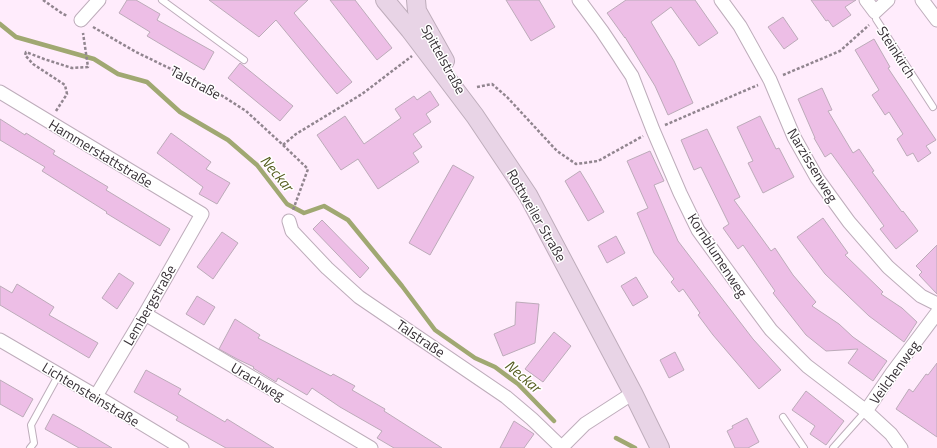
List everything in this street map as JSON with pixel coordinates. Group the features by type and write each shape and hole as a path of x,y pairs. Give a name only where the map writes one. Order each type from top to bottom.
{"main road":[{"name":"Rottweiler Straße","path":"385,0 476,116 528,195 660,448"},
{"name":"Spittelstraße","path":"416,0 417,11 476,116"}],"street":[{"path":"81,20 99,0"},
{"name":"Kornblumenweg","path":"579,0 632,76 653,130 680,193 698,230 772,330 807,366 866,411 891,434 900,448"},
{"name":"Narzissenweg","path":"721,0 740,26 770,80 794,137 817,178 849,222 888,267 921,296 937,304"},
{"path":"866,0 875,16"},
{"name":"Steinkirch","path":"875,16 888,0"},
{"path":"922,0 937,20"},
{"name":"Hammerstattstraße","path":"0,92 202,214"},
{"name":"Lembergstraße","path":"96,396 202,214"},
{"name":"Talstraße","path":"289,221 292,231 327,268 359,297 506,397 532,419 561,448"},
{"name":"Veilchenweg","path":"866,411 892,373 937,313"},
{"name":"Urachweg","path":"145,314 371,448"},
{"name":"Lichtensteinstraße","path":"0,340 182,448"},
{"path":"561,448 585,424 633,394"}],"lane":[{"path":"162,0 244,60"},
{"name":"Steinkirch","path":"875,16 933,107"},
{"path":"30,448 34,443 31,425 59,374"},
{"path":"833,448 866,411"},
{"path":"783,417 804,448"}],"path":[{"name":"Talstraße","path":"43,0 63,14 81,20 136,52 210,88 246,111 308,169 298,198"},
{"path":"476,87 492,84 507,97 557,151 576,164 598,161 653,130 840,51 875,16"},
{"path":"49,122 67,94 65,86 33,64 24,55 26,52 72,68 88,67 84,36"},
{"path":"283,145 296,134 362,94 412,56"}],"building":[{"path":"127,0 136,0 160,14 157,20 214,52 204,70 147,36 150,32 119,13"},
{"path":"209,0 308,0 294,13 352,82 337,94 276,20 259,37"},
{"path":"330,0 355,0 392,48 377,60"},
{"path":"506,0 539,0 555,27 531,41"},
{"path":"626,0 695,0 718,33 699,46 671,7 651,22 674,61 693,103 668,115 655,86 625,37 607,13"},
{"path":"811,0 856,0 845,7 851,15 833,27 828,20 826,21"},
{"path":"783,17 798,39 784,49 768,27"},
{"path":"874,39 890,67 888,68 936,140 926,146 931,153 918,162 913,153 907,156 897,139 903,134 889,112 885,115 872,95 879,90 855,50"},
{"path":"240,63 293,106 280,121 228,78"},
{"path":"822,88 832,110 828,111 853,153 859,149 874,171 872,172 918,231 896,249 880,229 884,226 831,153 825,157 814,138 798,99"},
{"path":"430,91 439,105 426,114 431,122 413,134 422,147 413,153 419,162 378,189 358,159 341,170 317,135 345,116 364,144 401,118 395,109 414,96 417,100"},
{"path":"760,116 776,149 779,148 794,177 763,193 748,163 753,161 737,127"},
{"path":"0,119 25,135 26,133 55,151 53,154 108,187 106,190 170,229 160,246 42,171 45,167 0,140"},
{"path":"707,129 740,197 734,200 771,251 775,248 793,275 816,302 812,306 839,324 853,337 887,361 873,381 848,363 858,349 826,351 806,335 773,293 775,291 743,245 738,249 723,228 729,224 701,167 694,170 681,140"},
{"path":"171,133 211,162 206,169 230,183 217,204 199,194 203,187 157,153"},
{"path":"650,151 664,181 654,185 678,241 753,339 781,370 759,389 713,335 698,315 700,313 683,289 679,292 671,282 674,279 654,253 637,213 648,208 627,161"},
{"path":"453,165 474,177 430,255 409,243"},
{"path":"580,171 604,212 588,221 565,181"},
{"path":"823,218 848,253 845,255 883,292 881,294 902,308 917,322 904,342 869,316 825,274 797,237"},
{"path":"322,220 369,268 360,278 313,229"},
{"path":"222,232 238,243 213,279 197,267"},
{"path":"616,236 625,253 607,263 598,246"},
{"path":"937,245 937,294 919,275 922,272 916,266"},
{"path":"119,273 134,283 117,309 102,298"},
{"path":"636,277 648,297 633,306 621,286"},
{"path":"17,284 54,307 49,315 98,343 89,358 0,305 0,286 12,293"},
{"path":"197,296 215,307 204,325 186,314"},
{"path":"516,302 539,304 535,343 503,356 494,334 515,325"},
{"path":"235,319 260,335 258,338 331,376 333,374 355,386 352,390 385,409 384,411 442,448 394,448 377,438 382,431 340,407 312,388 307,395 278,378 276,382 253,368 254,367 219,349"},
{"path":"554,332 571,346 543,382 525,369"},
{"path":"675,352 684,370 669,378 660,360"},
{"path":"937,363 937,437 896,409 909,389 913,392 926,374 928,375"},
{"path":"146,370 181,389 178,394 225,422 227,419 274,448 226,448 176,420 178,417 134,392"},
{"path":"0,380 33,399 23,417 0,404"},
{"path":"806,391 844,421 826,445 810,434 815,426 792,410"},
{"path":"53,414 112,448 79,448 45,429"},
{"path":"747,418 759,442 748,448 735,448 727,431 733,428 732,426"},
{"path":"514,421 534,434 524,448 500,448"}],"waterway":[{"name":"Neckar","path":"0,24 16,37 94,59 118,74 147,82 180,112 228,140 257,165 287,204 304,213 324,206 348,220 402,286 435,330 475,358 495,367 518,384 554,421"},
{"name":"Neckar","path":"616,438 635,448"}]}
